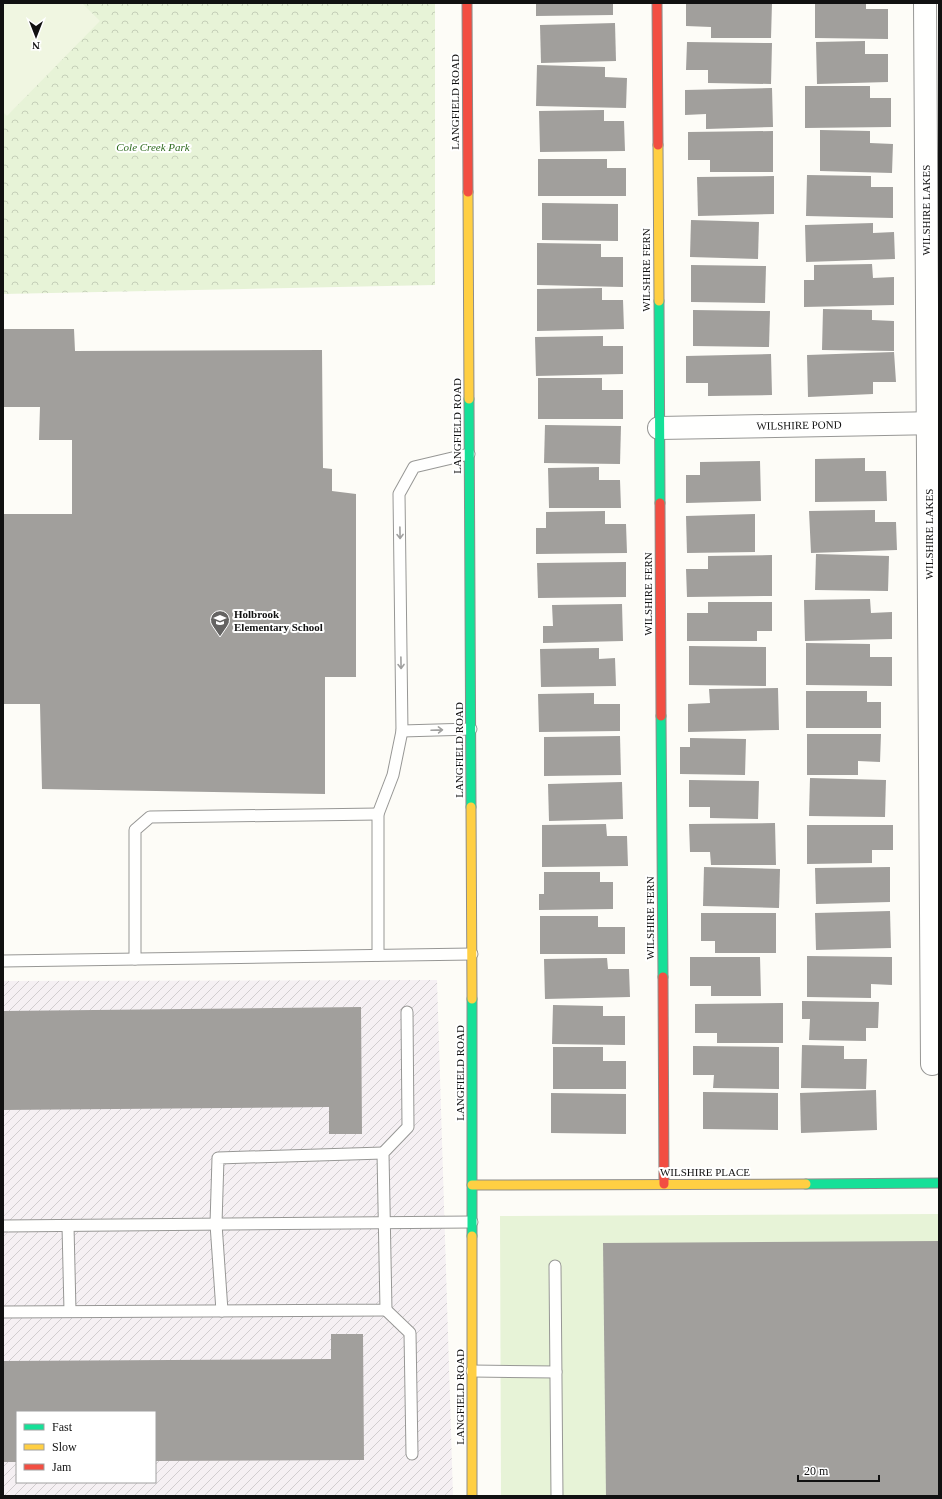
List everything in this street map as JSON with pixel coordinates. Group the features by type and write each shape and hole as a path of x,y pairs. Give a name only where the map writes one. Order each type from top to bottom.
{"street":[{"name":"LANGFIELD ROAD","path":"467,3 472,954 472,1496"},
{"name":"WILSHIRE FERN","path":"657,3 664,1184"},
{"name":"WILSHIRE LAKES","path":"925,3 933,423 932,1064"},
{"name":"WILSHIRE POND","path":"659,428 933,423"},
{"name":"WILSHIRE PLACE","path":"472,1185 939,1183"}],"lane":[{"path":"378,955 378,814 393,775 402,731 399,494 414,467 469,454"},
{"path":"402,731 471,730"},
{"path":"136,959 136,830 150,816 378,814"},
{"path":"3,961 472,954"},
{"path":"222,1311 216,1224 218,1158 383,1153 408,1127 407,1012"},
{"path":"383,1153 386,1222 386,1310"},
{"path":"3,1226 472,1222"},
{"path":"68,1226 70,1311"},
{"path":"555,1266 557,1496"},
{"path":"3,1312 386,1310 410,1333 412,1454"},
{"path":"472,1371 556,1372"}],"shaded area":[{"path":"437,980 453,1496 3,1496 3,981"}],"green space":[{"name":"Cole Creek Park","path":"3,3 435,3 435,285 3,294"},
{"path":"3,3 82,3 100,21 7,116 3,112"},
{"path":"939,1214 939,1496 501,1496 500,1216"}],"building":[{"path":"536,3 613,3 613,15 536,16"},
{"path":"686,3 772,3 771,38 711,38 711,27 686,26"},
{"path":"815,3 866,3 866,9 888,9 888,39 815,38"},
{"path":"615,23 616,61 541,63 540,25"},
{"path":"865,41 865,54 888,54 888,82 817,84 816,42"},
{"path":"687,42 772,43 771,84 708,83 708,70 686,70"},
{"path":"537,65 605,67 605,77 627,78 626,108 536,106"},
{"path":"805,86 870,86 870,98 891,98 891,127 805,128"},
{"path":"772,88 773,127 706,129 706,114 685,115 685,90"},
{"path":"604,110 604,121 624,121 625,151 540,152 539,111"},
{"path":"820,130 870,131 870,143 893,144 892,173 820,171"},
{"path":"773,131 773,172 710,172 710,160 688,160 688,132"},
{"path":"538,159 607,159 607,168 626,168 626,196 538,196"},
{"path":"807,175 871,176 871,187 893,187 893,218 806,216"},
{"path":"774,176 774,214 698,216 697,177"},
{"path":"542,203 618,204 618,241 542,240"},
{"path":"691,220 759,222 758,259 690,257"},
{"path":"873,223 873,233 894,232 895,259 806,262 805,225"},
{"path":"537,243 601,244 601,257 623,257 623,287 537,285"},
{"path":"872,264 873,278 894,277 894,305 804,307 804,280 814,280 814,265"},
{"path":"691,265 766,266 765,303 691,302"},
{"path":"602,288 602,300 623,300 624,329 537,331 537,289"},
{"path":"823,309 872,310 872,320 894,321 894,351 822,350"},
{"path":"693,310 770,311 769,347 693,346"},
{"path":"3,329 74,329 75,351 322,350 323,468 332,469 332,491 356,494 356,677 325,677 325,794 42,789 40,704 3,704 3,514 72,514 72,440 39,440 40,407 3,407"},
{"path":"603,336 603,346 623,346 623,374 536,376 535,337"},
{"path":"894,352 896,382 873,382 873,394 808,397 807,355"},
{"path":"771,354 772,395 708,396 708,383 686,383 686,356"},
{"path":"538,378 602,378 602,390 623,390 623,419 538,419"},
{"path":"545,425 621,426 620,464 544,463"},
{"path":"865,458 865,471 886,471 887,501 815,502 815,459"},
{"path":"760,461 761,501 686,503 686,475 700,475 700,462"},
{"path":"599,467 599,480 620,480 621,508 549,508 548,468"},
{"path":"875,510 875,522 896,522 897,550 811,553 809,511"},
{"path":"605,511 605,524 626,524 627,553 536,554 536,528 546,528 546,512"},
{"path":"755,514 755,552 687,553 686,516"},
{"path":"816,554 889,556 888,591 815,590"},
{"path":"772,555 772,596 687,597 686,569 708,569 708,556"},
{"path":"626,562 626,597 538,598 537,563"},
{"path":"870,599 871,613 892,612 892,639 805,641 804,600"},
{"path":"708,602 772,602 772,631 757,631 757,641 687,641 687,613 708,613"},
{"path":"622,604 623,641 543,643 543,626 553,626 552,605"},
{"path":"806,643 870,644 870,657 892,657 892,686 806,685"},
{"path":"689,646 766,647 766,686 689,685"},
{"path":"599,648 599,659 615,658 616,686 541,687 540,649"},
{"path":"778,688 779,730 688,732 688,704 710,703 709,689"},
{"path":"806,691 867,691 867,702 881,702 881,728 806,728"},
{"path":"594,693 594,704 620,704 620,731 539,732 538,694"},
{"path":"807,734 881,734 880,762 858,761 858,775 807,775"},
{"path":"620,736 621,775 544,776 544,737"},
{"path":"690,738 746,739 745,775 680,774 680,747 690,747"},
{"path":"810,778 886,780 885,817 809,816"},
{"path":"689,780 759,781 758,819 710,818 710,807 689,807"},
{"path":"622,782 623,819 549,821 548,784"},
{"path":"775,823 776,865 711,865 710,852 690,852 689,824"},
{"path":"606,824 607,836 627,836 628,866 542,867 542,825"},
{"path":"807,825 893,825 893,850 872,850 872,863 807,864"},
{"path":"704,867 780,869 779,908 703,906"},
{"path":"890,867 890,902 816,904 815,868"},
{"path":"544,872 600,872 600,882 613,882 613,909 539,910 539,894 544,894"},
{"path":"890,911 891,948 816,950 815,913"},
{"path":"701,913 776,913 776,953 715,953 715,941 701,941"},
{"path":"540,916 598,916 598,927 625,927 625,954 540,954"},
{"path":"807,956 892,957 892,985 871,984 871,998 807,997"},
{"path":"690,957 760,957 761,996 711,996 711,986 690,986"},
{"path":"607,958 608,969 629,969 630,997 545,999 544,959"},
{"path":"802,1001 879,1002 878,1028 866,1028 866,1041 809,1040 810,1019 802,1019"},
{"path":"783,1003 783,1043 717,1043 717,1033 695,1033 695,1004"},
{"path":"553,1005 603,1006 603,1016 625,1016 625,1045 552,1044"},
{"path":"361,1007 362,1134 329,1134 329,1107 3,1110 3,1011"},
{"path":"802,1045 844,1046 844,1059 867,1059 866,1089 801,1088"},
{"path":"693,1046 779,1047 779,1089 713,1088 714,1075 693,1075"},
{"path":"553,1047 603,1047 603,1061 626,1061 626,1089 553,1089"},
{"path":"876,1090 877,1130 801,1133 800,1093"},
{"path":"703,1092 778,1093 778,1130 703,1129"},
{"path":"551,1093 626,1094 626,1134 551,1133"},
{"path":"939,1241 939,1496 606,1496 603,1243"},
{"path":"331,1334 363,1334 364,1460 156,1461 156,1411 16,1411 16,1462 3,1462 3,1361 331,1359"}],"traffic: fast":[{"path":"659,301 660,503"},
{"path":"469,399 471,807"},
{"path":"661,716 663,977"},
{"path":"472,999 472,1236"},
{"path":"806,1184 939,1183"}],"traffic: slow":[{"path":"658,145 659,301"},
{"path":"468,192 469,399"},
{"path":"471,807 472,999"},
{"path":"472,1185 806,1184"},
{"path":"472,1236 472,1496"}],"traffic: jam":[{"path":"467,3 468,192"},
{"path":"657,3 658,145"},
{"path":"660,503 661,716"},
{"path":"663,977 664,1184"}],"place":[{"name":"Holbrook Elementary School","path":"220,637"}]}
